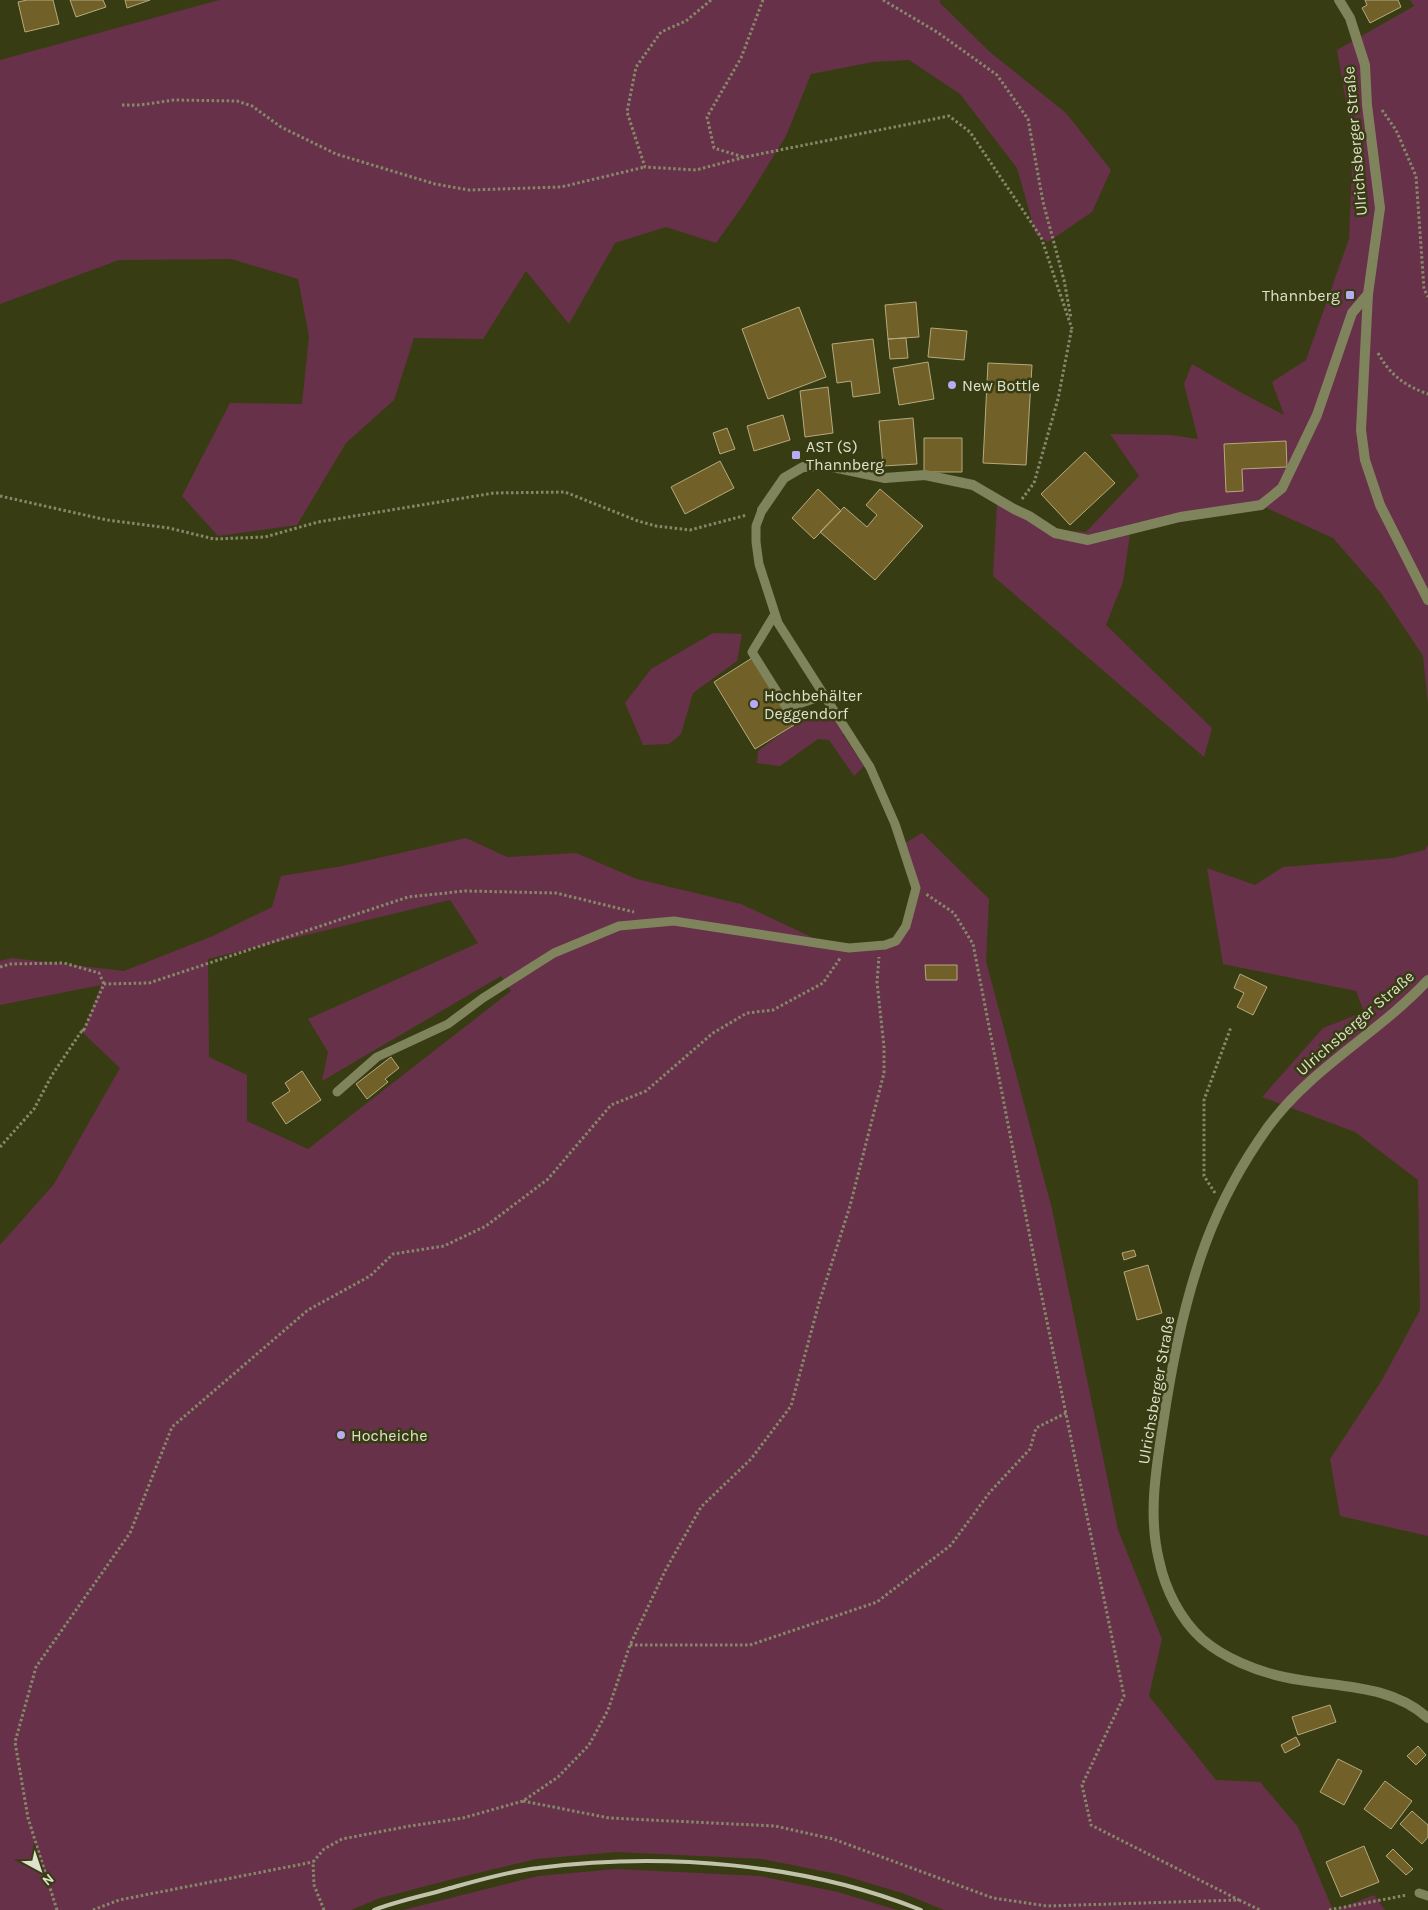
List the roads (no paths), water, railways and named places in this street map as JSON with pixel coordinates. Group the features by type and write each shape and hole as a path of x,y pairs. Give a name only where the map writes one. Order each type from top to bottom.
{"street":[{"name":"Ulrichsberger Straße","path":"1339,0 1350,18 1365,65 1380,208 1368,294 1361,430 1366,460 1380,505 1428,600"},
{"path":"762,510 784,478 803,467 828,466 885,478 925,475 973,485 1029,516 1055,533 1088,540 1180,517 1261,505 1282,488 1317,415 1352,313 1368,294"},
{"name":"Ulrichsberger Straße","path":"1428,980 1394,1012 1311,1080 1289,1102 1268,1127 1222,1204 1206,1242 1190,1292 1174,1354 1154,1491 1155,1531 1159,1560 1168,1590 1176,1607 1187,1623 1202,1638 1228,1656 1248,1665 1284,1677 1385,1694 1421,1712 1428,1718"}],"lane":[{"path":"337,1092 377,1057 448,1024 483,998 554,953 620,926 674,921 848,948 885,945 896,941 906,926 916,888 895,824 870,767 826,695 778,623 759,564 756,526 762,510"},
{"path":"775,614 752,652 787,708 826,695"}],"railway":[{"path":"374,1910 401,1901 516,1871 586,1863 634,1861 732,1865 781,1872 829,1881 876,1894 921,1910"}],"place":[{"name":"Thannberg","path":"1350,295"},
{"name":"New Bottle","path":"952,385"},
{"name":"AST (S) Thannberg","path":"796,455"},
{"name":"Hochbehälter Deggendorf","path":"754,704"},
{"name":"Hocheiche","path":"341,1435"}]}
